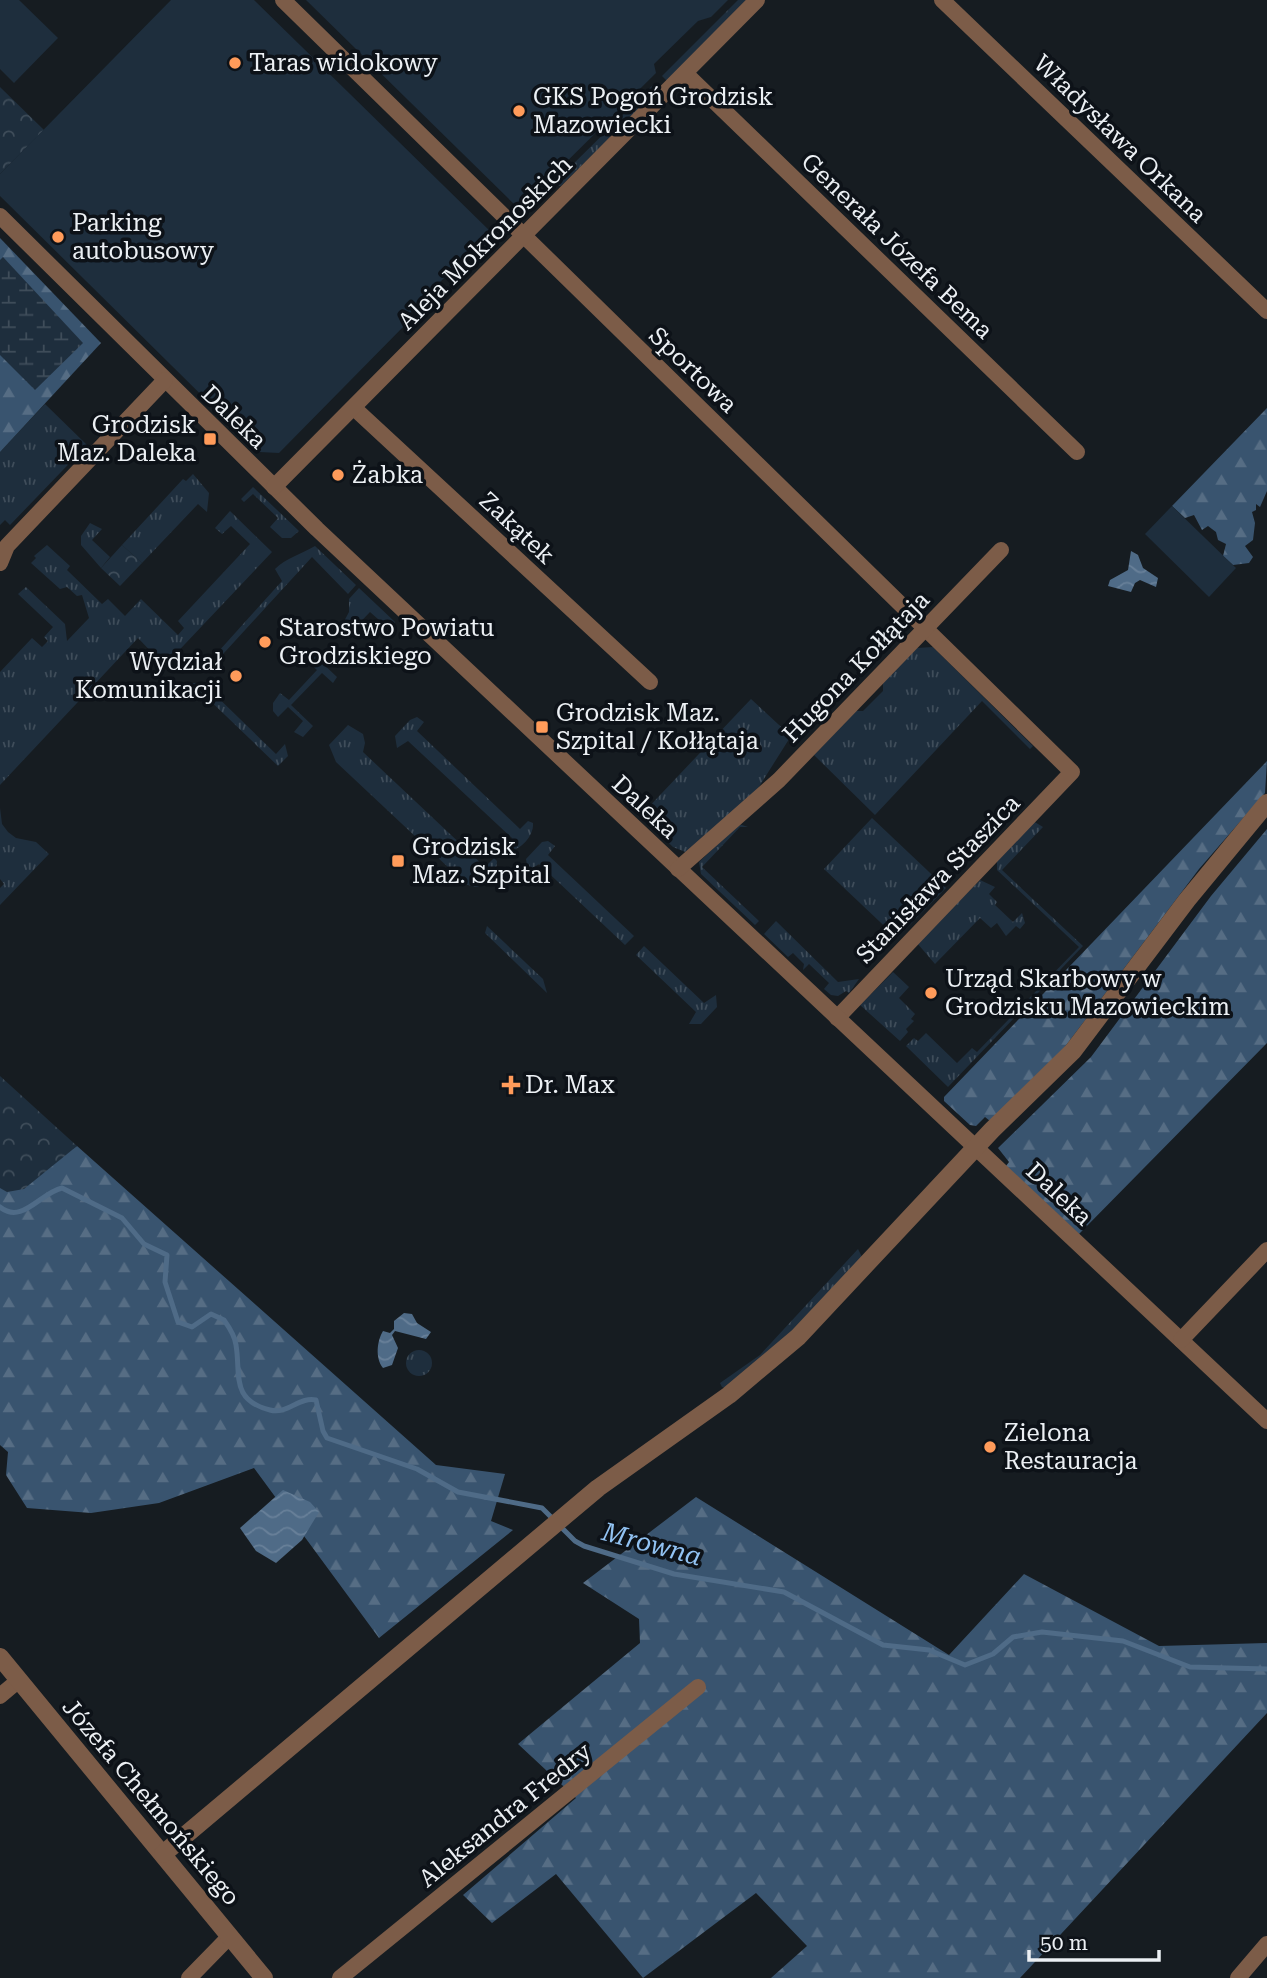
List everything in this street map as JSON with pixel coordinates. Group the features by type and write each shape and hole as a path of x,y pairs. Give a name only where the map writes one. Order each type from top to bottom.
{"street":[{"name":"Sportowa","path":"283,0 1073,772"},
{"name":"Aleja Mokronoskich","path":"274,487 757,0"},
{"name":"Władysława Orkana","path":"942,0 1267,311"},
{"name":"Generała Józefa Bema","path":"685,73 1077,452"},
{"name":"Daleka","path":"0,216 274,487 1267,1421"},
{"path":"0,563 7,546 165,380"},
{"name":"Zakątek","path":"354,408 650,682"},
{"name":"Hugona Kołłątaja","path":"678,869 779,780 1001,550"},
{"name":"Stanisława Staszica","path":"837,1018 1073,772"},
{"path":"163,1854 574,1507 770,1363 1082,1040 1187,900 1267,803"},
{"path":"1181,1340 1267,1250"},
{"name":"Józefa Chełmońskiego","path":"0,1657 264,1978"},
{"path":"0,1696 19,1680"},
{"name":"Aleksandra Fredry","path":"340,1978 698,1687"},
{"path":"189,1978 230,1936"},
{"path":"1238,1978 1267,1944"}],"green space":[{"path":"0,0 19,0 58,38 14,83 0,69"},
{"path":"171,0 254,0 492,233 489,232 404,319 407,323 279,453 259,452 0,196 0,174"},
{"name":"GKS Pogoń Grodzisk Mazowiecki","path":"306,0 728,0 711,17 698,21 654,64 656,73 523,205 516,206"},
{"path":"738,0 746,0 667,81 662,76"},
{"path":"654,84 659,89 561,186 553,184"},
{"path":"0,87 44,130 0,174"},
{"path":"0,238 101,343 0,452"},
{"path":"3,257 83,343 35,390 0,355 0,260"},
{"path":"45,404 87,445 10,525 5,520 0,525 0,452"},
{"path":"1267,408 1267,491 1260,507 1256,504 1256,510 1252,512 1255,523 1253,540 1245,546 1253,557 1249,563 1233,565 1223,556 1226,544 1218,540 1216,532 1208,526 1202,530 1194,515 1185,518 1172,506"},
{"path":"193,474 209,493 207,512 198,504 142,563 122,545 183,479 186,481"},
{"path":"253,487 299,531 291,538 282,538 270,527 278,518 253,494 244,502 241,499"},
{"path":"1172,506 1236,568 1209,597 1145,534"},
{"path":"230,511 272,552 167,663 161,662 138,638 0,785 0,672 32,638 42,647 48,641 44,637 53,627 18,594 26,587 65,624 67,641 89,618 82,595 77,596 67,587 60,589 31,563 36,558 34,556 47,545 70,566 67,570 102,604 108,599 125,616 141,599 178,635 184,628 178,621 250,544 231,526 222,534 215,528"},
{"path":"90,523 102,529 92,540 110,557 101,568 81,545 81,536"},
{"path":"122,545 142,563 120,586 101,568"},
{"path":"315,546 356,585 348,594 312,557 213,665 209,662 282,581 275,569"},
{"path":"359,588 395,622 395,634 370,612 346,637 341,627 349,612 349,599"},
{"path":"933,647 1033,746 1030,749 982,701 875,815 814,755 856,711 863,711 883,691 883,683 917,648"},
{"path":"325,649 331,652 321,662 337,677 333,683 322,673 291,705 313,726 303,737 294,732 303,721 288,707 278,717 273,711 273,703 280,693 289,700 317,670 308,662"},
{"path":"201,683 207,687 276,754 285,744 288,756 278,766 201,692 197,696 187,685"},
{"path":"751,699 791,736 757,790 688,853 673,847 649,824 652,821 644,812"},
{"path":"417,717 424,722 417,731 520,829 528,821 533,823 531,833 521,846 506,851 504,847 512,838 408,741 397,748 395,736 410,720"},
{"path":"348,725 363,734 363,752 485,867 494,858 497,861 496,872 486,882 475,887 466,884 336,762 329,745"},
{"path":"1267,761 1265,793 1199,869 1064,1048 990,1121 985,1117 976,1126 970,1125 944,1101 944,1097"},
{"path":"0,808 2,824 8,832 16,838 36,842 49,854 0,905 0,888 4,884 0,879"},
{"path":"872,818 946,888 897,938 824,869"},
{"path":"1033,821 1043,827 1002,870 1083,946 948,1087 906,1046 914,1038 918,1041 926,1033 957,1063 972,1048 977,1052 1079,947 997,870 997,860"},
{"path":"739,824 748,827 740,827 702,867 759,921 755,925 701,874 699,862"},
{"path":"1267,829 1267,1043 1079,1234 1006,1166 1009,1162 998,1148 1091,1057 1211,896"},
{"path":"548,841 555,846 548,855 634,936 625,945 539,864 528,871 526,859 542,842"},
{"path":"980,880 995,887 989,894 997,902 995,905 1013,922 1022,913 1025,923 1020,929 1016,926 1006,936 997,923 991,928 980,918 935,964 917,943"},
{"path":"776,921 838,982 859,979 849,993 846,991 838,996 831,995 824,989 829,983 809,964 803,970 804,964 793,953 788,957 764,934"},
{"path":"487,926 543,979 547,993 485,933"},
{"path":"644,946 704,1003 716,995 717,1007 701,1024 689,1024 696,1012 636,955"},
{"path":"893,972 909,987 899,998 915,1014 911,1019 914,1021 906,1029 908,1032 900,1041 860,1005"},
{"path":"0,1076 77,1146 24,1189 7,1192 0,1188"},
{"path":"0,1119 71,1150 77,1146 436,1465 505,1474 491,1521 513,1530 379,1638 254,1468 159,1503 91,1513 27,1508 6,1475 8,1452 0,1445"},
{"path":"858,1249 862,1257 788,1335 726,1388 722,1387 720,1383 760,1355"},
{"path":"419,1350 428,1354 432,1363 428,1372 419,1376 410,1372 406,1363 410,1354"},
{"path":"696,1497 949,1655 1024,1574 1159,1646 1267,1643 1267,1713 1020,1978 771,1978 807,1946 756,1893 643,1978 556,1874 492,1923 463,1895 576,1798 518,1744 640,1643 639,1619 583,1583"}],"water":[{"path":"1131,551 1138,555 1143,568 1158,578 1156,587 1140,580 1135,583 1131,592 1108,586 1110,580 1128,570"},
{"path":"404,1313 412,1314 417,1323 431,1332 426,1339 395,1331 392,1335 398,1348 392,1365 383,1368 378,1355 381,1335 383,1331 390,1333 394,1329 394,1321"},
{"path":"283,1490 310,1502 319,1512 302,1540 276,1563 256,1551 240,1528"}],"waterway":[{"name":"Mrowna","path":"0,1207 8,1212 23,1210 62,1188 122,1218 144,1244 167,1255 165,1282 178,1322 192,1327 211,1314 224,1320 235,1342 238,1376 243,1393 257,1406 276,1411 310,1399 316,1400 327,1438 417,1469 458,1492 542,1508 575,1541 584,1546 674,1574 784,1592 883,1645 929,1650 965,1665 993,1654 1013,1637 1042,1632 1123,1641 1190,1667 1267,1669"}],"place":[{"name":"Taras widokowy","path":"235,63"},
{"name":"GKS Pogoń Grodzisk Mazowiecki","path":"519,111"},
{"name":"Parking autobusowy","path":"58,237"},
{"name":"Grodzisk Maz. Daleka","path":"210,439"},
{"name":"Żabka","path":"338,475"},
{"name":"Starostwo Powiatu Grodziskiego","path":"265,642"},
{"name":"Wydział Komunikacji","path":"236,676"},
{"name":"Grodzisk Maz. Szpital / Kołłątaja","path":"542,727"},
{"name":"Grodzisk Maz. Szpital","path":"398,861"},
{"name":"Urząd Skarbowy w Grodzisku Mazowieckim","path":"931,993"},
{"name":"Dr. Max","path":"511,1085"},
{"name":"Zielona Restauracja","path":"990,1447"}]}
